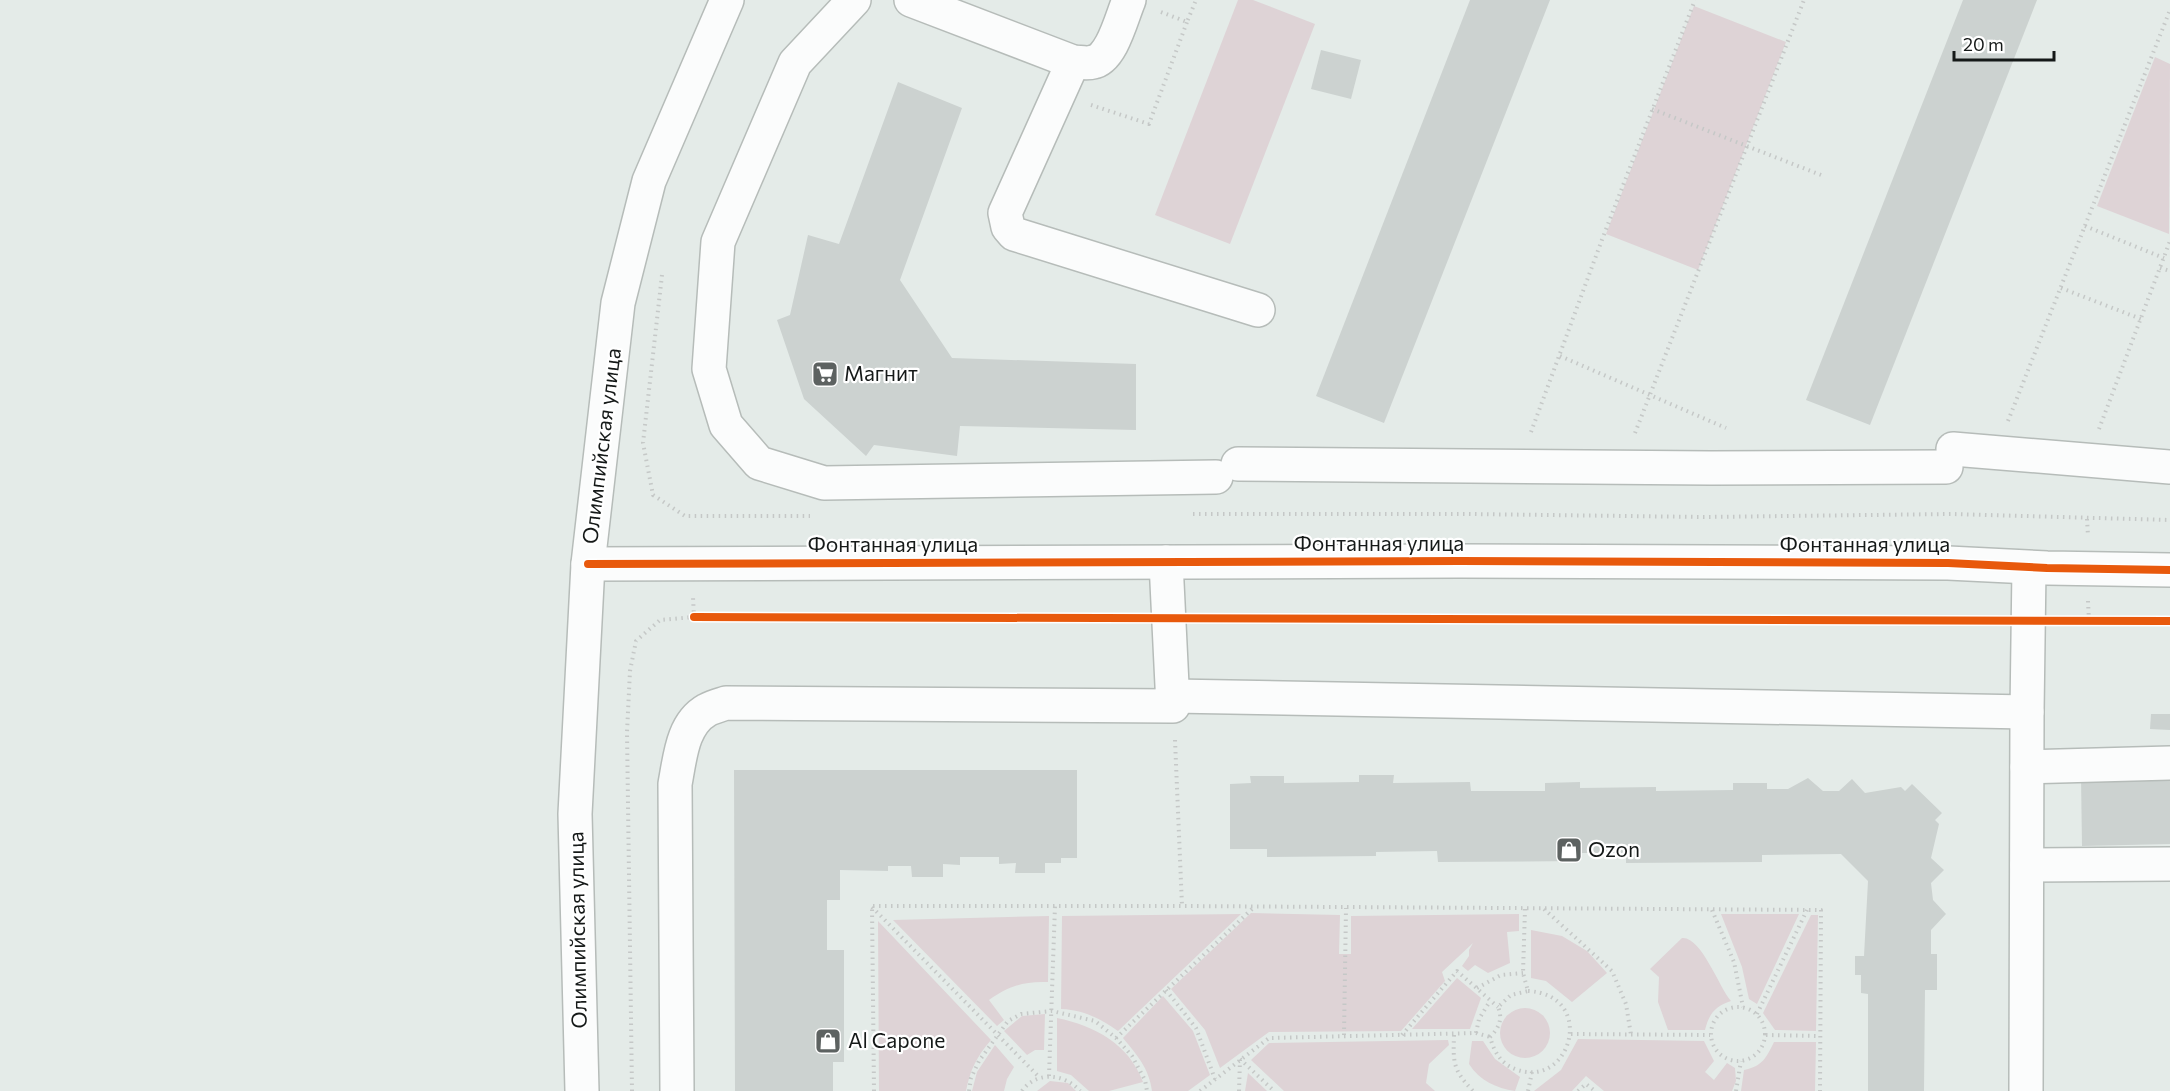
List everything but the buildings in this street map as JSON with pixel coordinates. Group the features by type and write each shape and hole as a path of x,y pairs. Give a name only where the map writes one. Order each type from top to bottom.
{"street":[{"name":"Олимпийская улица","path":"582,1091 575,814 588,564 618,303 649,181 727,0"},
{"path":"854,0 795,63 718,242 709,369 726,425 759,463 824,483 1227,470 1622,468 1949,458 1996,453 2170,467"},
{"path":"911,0 1073,62 1094,63 1104,56 1143,6"},
{"path":"1073,62 1005,213 1008,227 1014,234 1258,310"},
{"path":"1166,562 1173,701"},
{"name":"Фонтанная улица","path":"588,564 1948,563 2029,568 2170,570"},
{"path":"2026,1091 2029,568"},
{"path":"677,1091 675,783 683,741 694,721 707,710 726,703 1173,701 2027,712"},
{"path":"2027,767 2170,764"},
{"path":"2027,865 2170,864"}],"path":[{"path":"1081,102 1149,124 1196,0"},
{"path":"1518,467 1695,0"},
{"path":"1622,468 1804,0"},
{"path":"1143,6 1188,22"},
{"path":"1996,453 2170,10"},
{"path":"1652,110 1821,175"},
{"path":"2085,226 2164,258"},
{"path":"2088,460 2170,241"},
{"path":"2160,268 2170,271"},
{"path":"663,270 643,443 653,495 685,516"},
{"path":"2061,288 2141,319"},
{"path":"1560,356 1726,428"},
{"path":"1468,514 1704,517 1951,514 2170,520"},
{"path":"694,617 705,617"},
{"path":"2079,621 2100,621"},
{"path":"1173,701 1182,906"},
{"path":"872,906 1821,910 1820,1091"},
{"path":"872,906 1040,1078"},
{"path":"872,906 874,1091"},
{"path":"1049,1076 1055,906"},
{"path":"1116,1038 1254,907"},
{"path":"1344,1035 1346,908"},
{"path":"1525,909 1523,973 1528,991"},
{"path":"1544,909 1612,971 1626,1004 1631,1035"},
{"path":"1712,910 1734,962 1743,1007"},
{"path":"1757,1014 1807,910"},
{"path":"1401,1036 1457,971 1498,1007 1501,1014 1498,1030 1490,1037"},
{"path":"1476,988 1501,975 1523,973"},
{"path":"1166,990 1196,1028 1215,1079"},
{"path":"1490,1037 1493,1048 1500,1058 1509,1066 1520,1071 1532,1072 1551,1067 1559,1060 1569,1044 1571,1034 1568,1017 1557,1001 1549,995 1528,991 1511,996 1498,1007"},
{"path":"1476,1034 1479,1019 1490,1001"},
{"path":"1735,1006 1743,1007 1757,1014 1765,1027 1764,1042 1755,1055 1741,1061 1726,1059 1715,1049 1710,1035 1712,1026 1720,1013 1735,1006"},
{"path":"969,1091 971,1078 979,1060 1008,1021 1021,1014 1052,1011 1095,1021 1116,1038 1132,1056 1145,1080 1147,1091"},
{"path":"1200,1091 1269,1038 1476,1034 1490,1037"},
{"path":"1571,1034 1710,1035"},
{"path":"1454,1035 1453,1057 1459,1076 1473,1091"},
{"path":"1766,1035 1820,1036"},
{"path":"1239,1091 1240,1059"},
{"path":"1240,1059 1274,1091"},
{"path":"1736,1091 1741,1061"},
{"path":"1528,1091 1532,1072"},
{"path":"1022,1091 1030,1081 1049,1076 1067,1080 1080,1091"},
{"path":"1578,1091 1586,1084 1595,1091"}],"shaded area":[{"path":"1238,0 1253,0 1315,24 1230,244 1155,215"},
{"path":"1694,6 1786,42 1698,270 1606,234"},
{"path":"2155,57 2170,64 2169,234 2097,206"},
{"path":"1251,913 1340,915 1339,954 1351,954 1351,916 1519,914 1519,931 1507,932 1510,963 1488,973 1475,965 1468,971 1462,966 1469,956 1473,943 1442,972 1445,981 1401,1031 1269,1032 1220,1068 1205,1030 1171,989"},
{"path":"1241,914 1118,1031 1091,1016 1061,1009 1062,916"},
{"path":"1721,914 1799,914 1757,1004 1749,999 1742,967"},
{"path":"1811,915 1818,915 1816,1031 1775,1030 1763,1013"},
{"path":"1049,916 1048,982 1017,985 989,1000 1004,1020 997,1026 893,920"},
{"path":"878,921 991,1040 975,1064 966,1091 879,1091"},
{"path":"1531,930 1562,936 1587,951 1607,973 1572,1002 1546,981 1531,978"},
{"path":"1682,938 1696,945 1703,953 1731,1001 1714,1011 1708,1019 1705,1030 1668,1030 1658,1002 1659,977 1650,969"},
{"path":"1457,978 1481,998 1470,1029 1412,1029"},
{"path":"1163,996 1193,1031 1210,1075 1188,1091 1152,1091 1138,1056 1123,1038"},
{"path":"1520,1008 1530,1008 1543,1015 1550,1028 1550,1038 1543,1051 1530,1058 1520,1058 1511,1054 1504,1047 1500,1038 1500,1028 1504,1019 1511,1012"},
{"path":"1045,1014 1044,1050 1035,1050 1027,1055 1004,1031 1022,1016"},
{"path":"1057,1018 1084,1026 1120,1047 1137,1069 1143,1082 1109,1091 1089,1091 1071,1075 1057,1071"},
{"path":"1578,1039 1704,1041 1714,1061 1705,1072 1714,1080 1727,1063 1735,1068 1736,1081 1732,1091 1604,1091 1586,1076 1572,1091 1534,1091 1561,1070"},
{"path":"1448,1040 1449,1045 1429,1064 1426,1083 1435,1091 1284,1091 1251,1060 1269,1043"},
{"path":"1472,1041 1483,1041 1495,1059 1520,1077 1515,1091 1489,1083 1473,1070 1469,1064"},
{"path":"1774,1042 1816,1042 1815,1091 1741,1091 1744,1070 1763,1061"},
{"path":"995,1045 1014,1067 1007,1079 1004,1091 972,1091 977,1072"},
{"path":"1248,1073 1267,1091 1245,1091"},
{"path":"1050,1081 1068,1083 1076,1091 1037,1091"}],"cycle path":[{"path":"588,564 1460,561 1948,563 2047,568 2170,570"},
{"path":"694,617 2170,621"}],"place":[{"name":"Магнит","path":"825,374"},
{"name":"Ozon","path":"1569,850"},
{"name":"Al Capone","path":"828,1041"}]}
